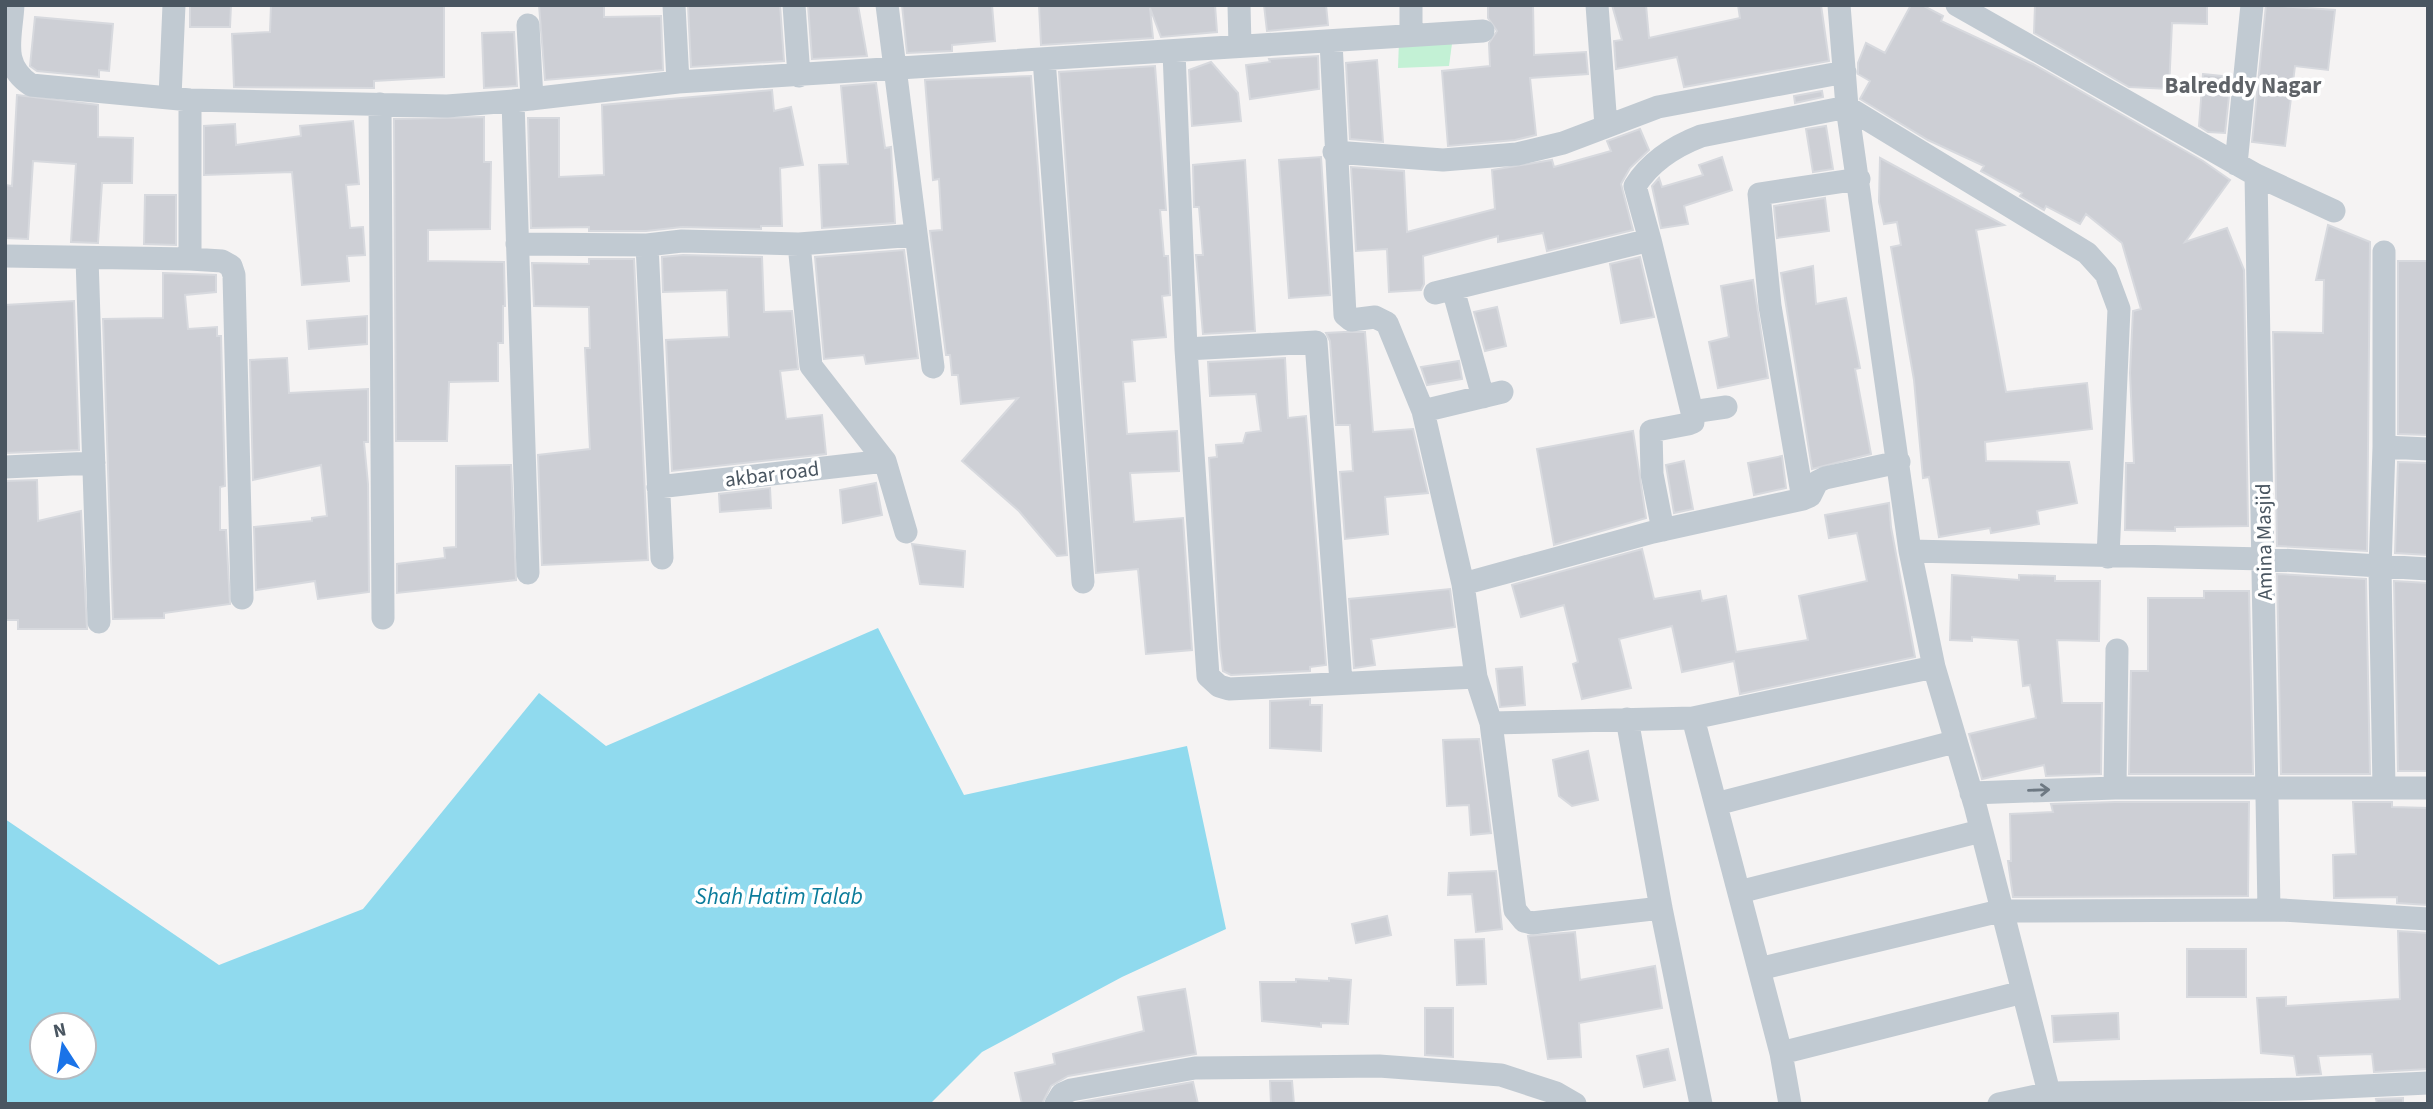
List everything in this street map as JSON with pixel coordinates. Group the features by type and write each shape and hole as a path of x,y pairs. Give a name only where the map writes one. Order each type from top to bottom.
{"street":[{"path":"13,5 9,60 16,75 32,85 180,99 447,106 678,82 1483,31"},
{"path":"174,5 190,260"},
{"path":"674,5 678,82"},
{"path":"794,5 799,76"},
{"path":"887,5 933,367"},
{"path":"1239,5 1240,46"},
{"path":"1411,5 1411,35"},
{"path":"1598,5 1606,127"},
{"path":"1839,5 1847,107 1860,179 1910,551 1934,667 1971,793 2051,1098"},
{"path":"1957,5 2256,175 2334,211"},
{"path":"2236,164 2252,5"},
{"path":"528,25 522,100 517,244 528,573"},
{"path":"1331,42 1334,152 1345,315 1351,320 1375,317 1387,323 1423,411 1463,584 1476,677 1492,723 1519,918 1532,923 1661,908"},
{"path":"1174,52 1186,349 1208,676 1212,681 1229,689 1476,677"},
{"path":"1044,59 1083,582"},
{"path":"1334,152 1443,160 1505,155 1563,143 1658,107 1845,72"},
{"path":"380,104 383,618"},
{"path":"1663,530 1652,474 1651,431 1693,422 1635,186 1650,166 1678,145 1701,135 1847,107 2087,253 2106,274 2119,309 2108,557"},
{"name":"Amina Masjid","path":"2256,175 2265,559 2269,910"},
{"path":"1803,499 1770,306 1759,194 1860,179"},
{"path":"517,244 799,244 916,236"},
{"path":"1423,411 1492,395 1444,291 1650,240"},
{"path":"799,244 811,366 885,461 906,532"},
{"path":"647,245 662,558"},
{"path":"2384,252 2385,447 2379,569 2384,788"},
{"path":"5,256 222,261 231,266 234,275 242,598"},
{"path":"87,258 99,622"},
{"path":"1186,349 1316,342 1340,682"},
{"path":"1692,412 1726,407"},
{"path":"2385,447 2428,450"},
{"name":"akbar road","path":"659,487 885,461"},
{"path":"1463,584 1663,530 1803,499 1810,496 1817,482 1825,478 1899,462"},
{"path":"5,467 93,463"},
{"path":"1910,551 2265,559 2379,569 2428,569"},
{"path":"2115,788 2117,650"},
{"path":"1492,723 1693,719 1934,667"},
{"path":"1627,719 1661,908 1701,1104"},
{"path":"1693,719 1781,1053 1790,1104"},
{"path":"1716,804 1954,742"},
{"path":"1971,793 2115,788 2428,788"},
{"path":"1739,892 1981,831"},
{"path":"1759,968 2000,911 2269,910 2428,919"},
{"path":"1781,1053 2023,992"},
{"path":"1056,1104 1062,1094 1071,1090 1195,1068 1379,1066 1502,1075 1556,1094 1575,1104"},
{"path":"1999,1104 2051,1098 2300,1096 2428,1083"}],"green space":[{"path":"1453,36 1449,66 1398,68 1399,41"}],"water":[{"name":"Shah Hatim Talab","path":"878,628 964,795 1187,746 1226,929 1122,977 982,1052 930,1104 5,1104 5,819 219,965 363,909 539,693 606,746"}],"building":[{"path":"190,5 231,5 230,27 190,27"},
{"path":"271,5 444,5 444,77 374,81 374,88 234,87 232,34 270,32"},
{"path":"539,5 604,5 604,17 661,16 663,70 545,80"},
{"path":"688,5 780,5 784,61 691,67"},
{"path":"808,5 858,5 867,56 812,59"},
{"path":"902,5 992,5 995,41 952,45 952,51 907,53"},
{"path":"1039,5 1215,5 1217,32 1161,37 1150,8 1153,38 1041,45"},
{"path":"1264,5 1326,5 1328,25 1267,31"},
{"path":"1488,5 1533,5 1534,55 1586,52 1588,74 1530,78 1536,135 1515,140 1448,146 1442,71 1490,66 1489,43 1497,31 1488,18"},
{"path":"1612,5 1646,5 1649,38 1740,18 1738,5 1821,5 1829,61 1684,87 1677,57 1616,69 1614,41 1622,40"},
{"path":"1911,5 1922,5 1943,16 1941,21 2033,64 2203,161 2230,180 2185,242 2227,228 2244,270 2248,526 2175,527 2175,531 2125,530 2126,463 2134,463 2130,373 2133,311 2141,309 2122,243 2086,214 2080,224 2046,206 2044,210 2020,196 2022,193 1981,171 1984,166 1928,140 1860,99 1870,81 1858,74 1858,63 1866,43 1885,53"},
{"path":"2035,5 2207,5 2207,24 2172,23 2169,89 2129,87 2034,33"},
{"path":"2266,5 2335,10 2328,70 2295,66 2285,146 2252,142"},
{"path":"35,17 113,24 109,71 99,70 99,77 37,71 30,66"},
{"path":"514,32 517,86 484,88 482,33"},
{"path":"1318,56 1319,89 1250,99 1246,65 1270,62 1269,59"},
{"path":"1377,60 1383,142 1350,139 1346,63"},
{"path":"1211,62 1238,93 1241,121 1192,126 1189,70"},
{"path":"1155,66 1166,210 1160,210 1164,256 1168,256 1170,295 1162,296 1166,337 1132,340 1135,381 1123,382 1127,434 1177,431 1179,471 1130,473 1134,522 1183,518 1192,650 1146,654 1138,569 1096,573 1059,72"},
{"path":"2203,74 2231,77 2225,133 2208,132 2199,126"},
{"path":"1031,76 1067,555 1057,556 1019,511 962,461 1018,398 961,404 958,375 952,375 950,355 946,355 930,231 942,230 939,179 933,180 925,80"},
{"path":"876,83 885,148 891,147 895,223 822,228 819,165 848,164 841,86"},
{"path":"772,90 774,111 791,107 803,165 780,168 782,226 761,226 761,229 682,227 646,231 589,231 589,227 531,228 528,118 559,118 559,177 604,175 602,105"},
{"path":"1822,91 1823,97 1795,103 1794,96"},
{"path":"17,95 98,105 98,137 133,138 132,183 102,183 98,243 71,242 76,164 33,161 28,239 5,238 5,185 12,186"},
{"path":"484,117 484,162 491,162 490,229 428,230 428,261 504,262 505,306 503,343 498,343 498,381 449,382 447,441 396,441 394,119"},
{"path":"353,121 359,184 346,185 350,228 363,227 365,255 347,256 349,281 302,285 292,172 204,175 204,126 235,124 236,145 301,136 300,126"},
{"path":"1826,126 1833,169 1813,172 1806,129"},
{"path":"1640,129 1649,150 1630,168 1621,184 1633,230 1547,251 1543,233 1498,242 1498,236 1423,256 1424,284 1421,290 1389,292 1387,249 1356,251 1351,167 1404,171 1407,232 1495,209 1492,170 1552,160 1554,167 1611,151 1607,141"},
{"path":"1321,157 1330,295 1289,298 1279,160"},
{"path":"1722,157 1732,190 1684,206 1688,224 1661,228 1652,186 1659,178 1662,187 1703,175 1699,165"},
{"path":"1880,158 2004,225 1976,230 2006,392 2087,383 2092,429 1985,442 1986,461 2069,462 2077,503 2037,511 2039,524 1991,533 1990,528 1939,537 1929,477 1923,478 1914,380 1891,247 1901,245 1897,222 1884,224 1879,202"},
{"path":"1245,160 1255,331 1203,334 1196,255 1203,255 1199,207 1194,207 1193,165"},
{"path":"145,195 176,195 176,245 144,244"},
{"path":"1825,198 1829,231 1777,238 1774,206"},
{"path":"2328,225 2370,242 2367,551 2277,546 2273,332 2323,333 2324,280 2316,280"},
{"path":"904,250 918,358 866,364 864,355 824,359 815,257"},
{"path":"662,257 762,257 764,312 792,311 798,369 780,371 786,419 822,415 826,454 672,471 666,340 729,337 727,290 663,292"},
{"path":"1640,257 1654,317 1621,323 1610,264"},
{"path":"589,259 634,259 648,560 542,565 538,455 590,449 585,348 590,348 589,307 534,306 532,263 589,264"},
{"path":"2398,261 2428,261 2428,435 2398,434"},
{"path":"1813,266 1816,304 1846,298 1860,368 1855,369 1871,454 1812,469 1781,273"},
{"path":"163,273 216,275 216,292 185,295 188,329 217,327 217,336 221,336 225,486 220,487 220,530 226,530 230,604 164,613 164,618 113,619 103,319 163,318"},
{"path":"1753,280 1768,378 1718,388 1709,342 1729,337 1721,286"},
{"path":"74,301 79,450 5,453 5,305"},
{"path":"1497,307 1506,346 1485,351 1474,312"},
{"path":"367,316 367,344 309,349 307,321"},
{"path":"1365,332 1373,432 1413,429 1428,493 1385,497 1388,534 1345,539 1340,472 1353,471 1350,425 1336,425 1330,341 1326,333"},
{"path":"287,358 289,393 368,389 368,442 364,442 368,484 369,592 318,599 315,581 256,590 254,527 312,521 312,518 327,516 321,465 253,480 250,360"},
{"path":"1285,358 1288,418 1306,416 1326,665 1310,667 1310,671 1231,675 1223,671 1220,648 1209,458 1217,457 1216,445 1243,443 1246,433 1261,431 1256,394 1210,396 1208,362"},
{"path":"1459,361 1462,379 1427,385 1421,367"},
{"path":"1633,431 1646,518 1554,545 1537,449"},
{"path":"1782,456 1786,488 1754,495 1748,463"},
{"path":"1684,461 1693,509 1674,513 1666,465"},
{"path":"2398,462 2428,463 2428,555 2395,553"},
{"path":"511,465 516,580 397,593 397,564 445,558 444,548 456,547 456,466"},
{"path":"37,480 38,521 81,511 87,629 18,629 18,620 5,620 5,481"},
{"path":"876,483 882,515 843,523 840,490"},
{"path":"770,488 771,508 720,512 719,494"},
{"path":"1889,503 1915,657 1740,694 1734,661 1682,672 1672,626 1619,639 1631,688 1582,699 1573,664 1578,662 1564,605 1521,617 1512,585 1642,549 1654,599 1700,591 1702,601 1726,596 1736,652 1808,640 1799,596 1867,581 1857,533 1829,538 1825,515"},
{"path":"912,544 965,551 963,587 920,584"},
{"path":"2277,574 2366,579 2370,774 2281,774"},
{"path":"1952,575 2019,580 2019,575 2055,576 2055,581 2100,581 2099,641 2057,640 2062,703 2102,703 2101,774 2046,776 2044,765 1982,779 1969,734 2036,718 2030,685 2023,686 2018,640 1972,637 1972,641 1950,640"},
{"path":"2394,581 2428,583 2428,771 2398,771"},
{"path":"1450,589 1455,627 1371,639 1375,665 1354,668 1349,599"},
{"path":"2204,591 2249,591 2253,774 2129,774 2131,671 2148,671 2148,598 2204,598"},
{"path":"1522,667 1525,705 1500,707 1496,669"},
{"path":"1310,699 1310,705 1322,705 1321,751 1270,748 1270,701"},
{"path":"1479,739 1491,833 1471,835 1469,805 1447,806 1443,740"},
{"path":"1588,751 1598,800 1572,806 1559,796 1553,760"},
{"path":"2249,802 2248,896 2013,897 2008,861 2011,861 2010,814 2053,812 2051,804"},
{"path":"2353,802 2392,802 2392,807 2428,808 2428,905 2397,903 2397,897 2334,898 2333,855 2356,854"},
{"path":"1496,871 1502,929 1476,932 1472,894 1448,895 1449,873"},
{"path":"1387,916 1391,935 1356,943 1352,924"},
{"path":"2398,931 2428,933 2428,1069 2374,1072 2372,1054 2318,1056 2321,1074 2297,1075 2294,1056 2261,1053 2257,998 2286,997 2286,1006 2400,999"},
{"path":"1575,932 1580,980 1655,966 1662,1008 1579,1023 1581,1057 1548,1059 1528,936"},
{"path":"1484,939 1486,984 1457,985 1455,940"},
{"path":"2187,949 2246,949 2246,997 2187,997"},
{"path":"1329,978 1351,980 1348,1024 1321,1023 1321,1027 1262,1021 1260,982 1296,982 1296,979 1329,981"},
{"path":"1185,989 1196,1054 1068,1076 1051,1086 1042,1104 1022,1104 1015,1073 1055,1064 1053,1054 1144,1031 1138,997"},
{"path":"1425,1008 1453,1008 1453,1057 1425,1055"},
{"path":"2118,1013 2119,1039 2054,1042 2052,1016"},
{"path":"1668,1049 1675,1080 1644,1087 1637,1056"},
{"path":"1270,1081 1292,1081 1294,1104 1271,1104"},
{"path":"1193,1082 1198,1104 1075,1104 1075,1103"},
{"path":"2403,1098 2403,1104 2377,1104 2376,1099"}],"district":[{"name":"Balreddy Nagar","path":"2243,85"}]}
